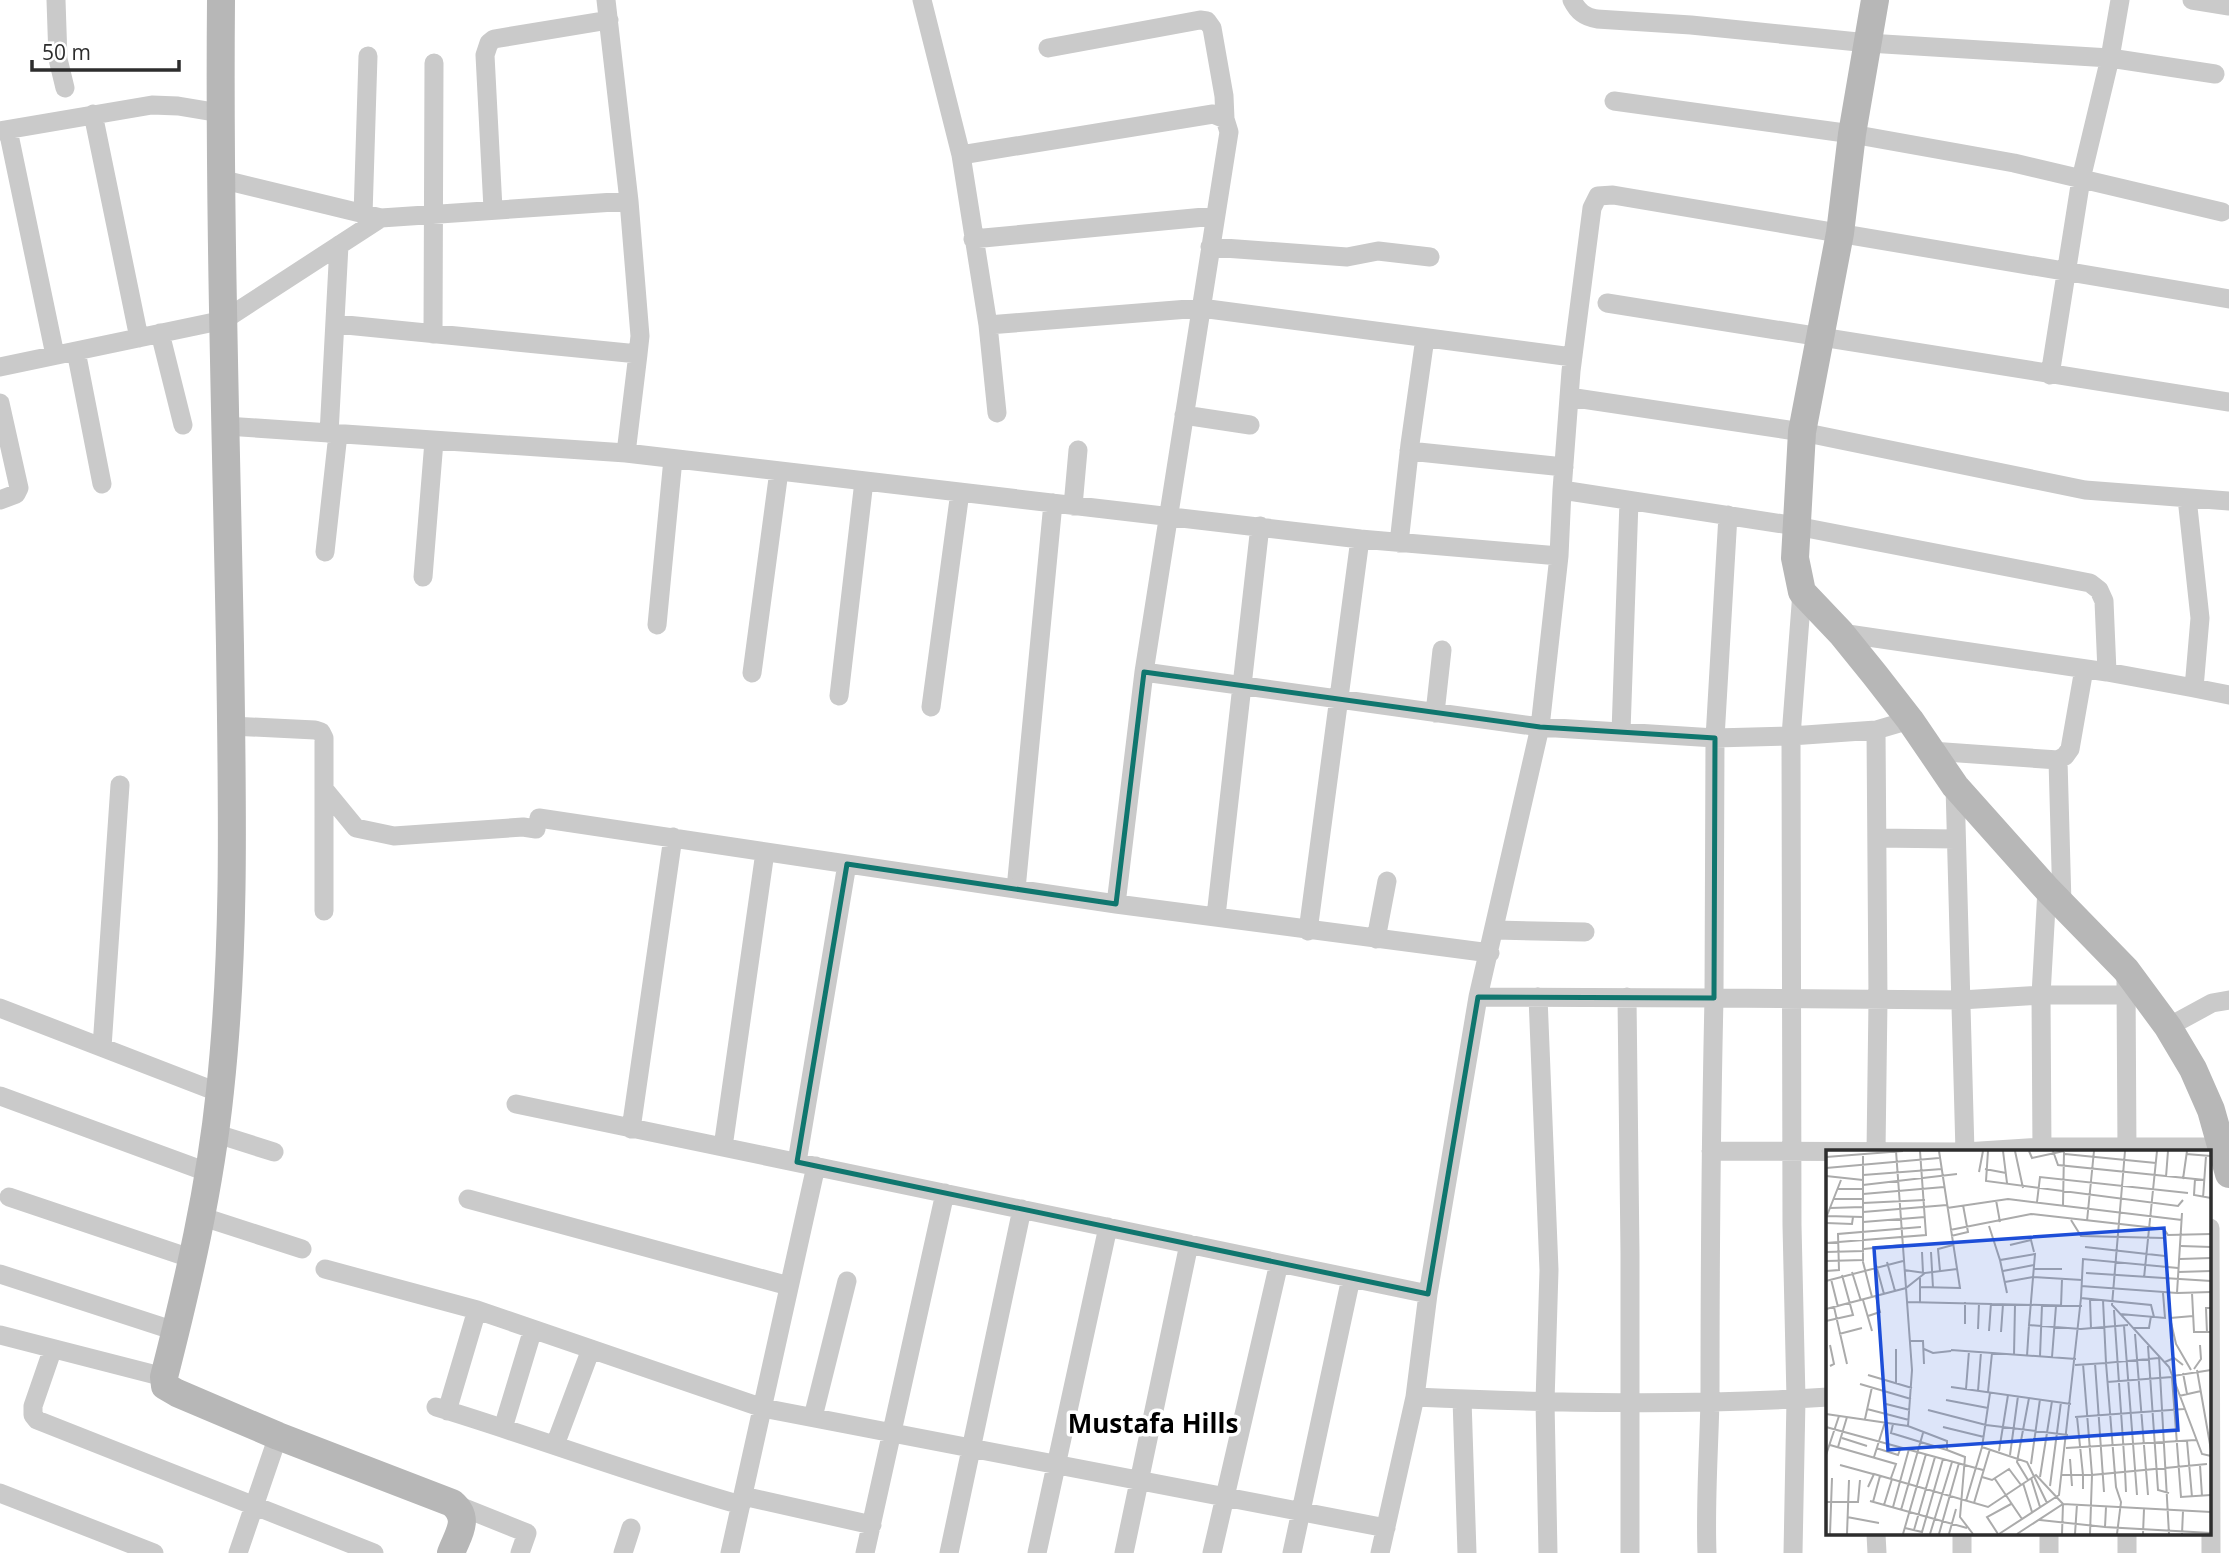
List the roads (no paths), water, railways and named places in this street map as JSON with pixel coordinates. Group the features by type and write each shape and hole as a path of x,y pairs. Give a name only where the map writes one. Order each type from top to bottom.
{"street":[{"path":"56,0 58,59 65,88"},
{"path":"221,0 220,179 231,726 230,950 220,1093 192,1259 164,1377 165,1386 278,1436 527,1533 520,1553"},
{"path":"922,0 961,155 988,325 997,413"},
{"path":"1572,0 1580,12 1597,19 1691,25 1868,43 2110,58 2216,74"},
{"path":"1793,1553 1796,1399 1790,998 1791,736 1802,592 1794,558 1802,432 1840,233 1852,134 1875,0"},
{"path":"2050,375 2081,179 2110,58 2120,0"},
{"path":"2192,0 2229,6"},
{"path":"493,209 485,55 489,43 494,39 607,7 629,201 640,336 625,453"},
{"path":"1048,48 1200,20 1207,21 1212,28 1229,132 1144,672 1116,904"},
{"path":"368,56 372,216"},
{"path":"433,334 434,63"},
{"path":"1614,101 1852,134 2014,163 2221,212"},
{"path":"55,355 4,131 93,114 165,105 220,113"},
{"path":"93,114 139,338"},
{"path":"961,155 1213,114 1225,119"},
{"path":"220,179 372,216 629,201"},
{"path":"1380,1553 1415,1397 1428,1294 1478,997 1540,727 1559,556 1573,357 1592,208 1598,196 1613,195 2229,299"},
{"path":"0,367 224,320 339,245 372,216"},
{"path":"974,239 1215,216"},
{"path":"325,552 334,434 339,245"},
{"path":"1210,247 1347,257 1378,251 1430,257"},
{"path":"1607,303 2229,402"},
{"path":"988,325 1201,308 1573,357"},
{"path":"336,324 638,354"},
{"path":"160,333 183,425"},
{"path":"1399,542 1425,338"},
{"path":"76,351 102,484"},
{"path":"1569,397 1802,432 2085,490 2229,501"},
{"path":"0,404 19,488 16,494 0,500"},
{"path":"1184,415 1250,425"},
{"path":"226,426 625,453 1168,517 1559,556"},
{"path":"423,578 434,441"},
{"path":"1073,506 1078,450"},
{"path":"1409,451 1564,467"},
{"path":"657,625 673,459"},
{"path":"752,673 779,471"},
{"path":"839,696 864,481"},
{"path":"1562,491 1796,526 2090,583 2099,590 2104,601 2107,672"},
{"path":"931,707 960,492"},
{"path":"2187,498 2200,618 2194,688"},
{"path":"1621,732 1629,501"},
{"path":"1016,889 1053,503"},
{"path":"1707,1553 1715,737 1728,516"},
{"path":"1216,916 1260,526"},
{"path":"1308,931 1360,538"},
{"path":"1802,592 1842,633 1910,720 1955,786 2168,1027 2193,1069 2229,1174"},
{"path":"1842,633 2107,672 2229,696"},
{"path":"1435,713 1442,650"},
{"path":"1931,751 2058,760 2070,749 2084,669"},
{"path":"1144,672 1540,727 1715,737 1791,736 1876,730 1910,720"},
{"path":"231,726 321,732 324,738 324,911"},
{"path":"1876,730 1876,1150"},
{"path":"2058,760 2054,896 2041,995 2042,1150 2127,1150 2215,1135"},
{"path":"102,1047 120,785"},
{"path":"1955,786 1965,1150"},
{"path":"324,789 356,828 394,836 537,824 673,837 1116,904 1490,953"},
{"path":"631,1129 673,837"},
{"path":"1877,838 1956,839"},
{"path":"723,1147 765,852"},
{"path":"730,1553 789,1286 847,864"},
{"path":"1376,939 1387,881"},
{"path":"1495,930 1585,932"},
{"path":"1478,997 1961,1000 2041,995 2126,982"},
{"path":"2126,982 2127,1150"},
{"path":"1538,997 1549,1270 1545,1402 1548,1553"},
{"path":"1627,998 1630,1553"},
{"path":"2168,1027 2212,1003 2229,1000"},
{"path":"0,1008 220,1093"},
{"path":"0,1096 207,1172"},
{"path":"516,1104 1428,1294"},
{"path":"214,1133 274,1152"},
{"path":"1711,1151 1826,1151"},
{"path":"865,1553 946,1193"},
{"path":"9,1197 192,1259"},
{"path":"468,1199 789,1286"},
{"path":"949,1553 1022,1209"},
{"path":"200,1216 302,1249"},
{"path":"1037,1553 1108,1227"},
{"path":"1124,1553 1189,1244"},
{"path":"1212,1553 1279,1263"},
{"path":"326,1269 477,1310 763,1408 1385,1528"},
{"path":"0,1274 176,1331"},
{"path":"2212,1275 2217,1393 2212,1526"},
{"path":"1292,1553 1351,1278"},
{"path":"813,1417 847,1281"},
{"path":"477,1310 442,1409 653,1480 742,1501 872,1525"},
{"path":"503,1428 533,1329"},
{"path":"0,1335 164,1377"},
{"path":"555,1445 592,1349"},
{"path":"52,1350 33,1406 33,1415 37,1420 374,1553"},
{"path":"1415,1397 1545,1402 1710,1402 1826,1398"},
{"path":"1462,1399 1467,1553"},
{"path":"238,1553 278,1436"},
{"path":"0,1493 154,1553"},
{"path":"451,1553 463,1519 461,1510 452,1503"},
{"path":"622,1553 631,1528"},
{"path":"94,1553 102,1534"}],"district":[{"name":"Mustafa Hills","path":"1153,1424"}]}
